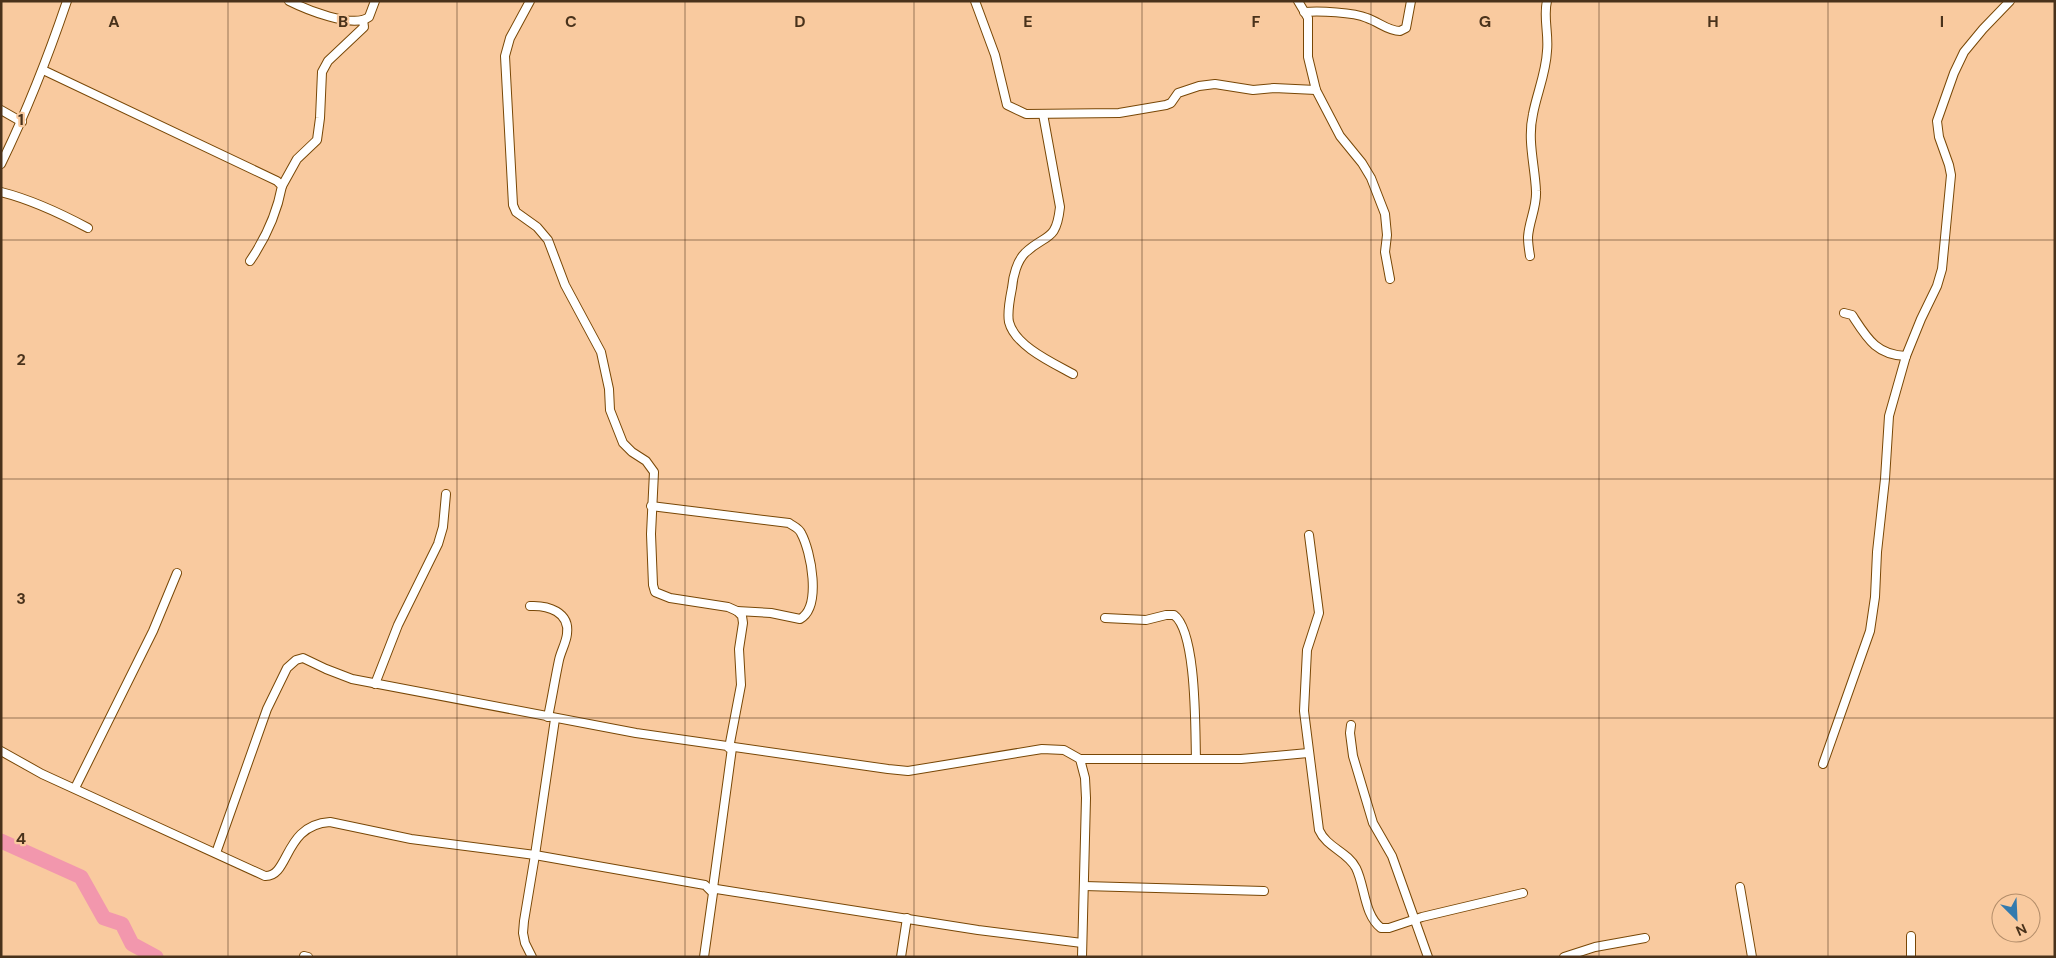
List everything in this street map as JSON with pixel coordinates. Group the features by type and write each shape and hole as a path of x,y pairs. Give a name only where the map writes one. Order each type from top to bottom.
{"street":[{"path":"1,164 22,122 43,70 67,1"},
{"path":"289,1 308,10 340,19 363,20 369,16 375,1"},
{"path":"530,1 510,38 505,56 514,205 516,212 537,226 548,240 565,285 601,352 609,389 610,410 623,443 632,452 646,461 654,472 651,506 653,585 655,592 670,598 728,607 738,611 764,612 800,619 805,616 810,608 812,581 801,532 789,523 651,506"},
{"path":"975,1 995,54 1007,105 1026,114 1119,113 1166,105 1183,91 1215,84 1253,90 1274,88 1316,90"},
{"path":"1298,1 1308,18 1308,57 1316,90 1340,136 1362,163 1371,178 1379,198 1386,224 1385,252 1390,279"},
{"path":"1304,12 1316,11 1361,16 1384,27 1400,31 1406,28 1411,1"},
{"path":"1530,256 1528,238 1536,192 1531,147 1532,115 1543,78 1547,51 1548,29 1544,14 1547,1"},
{"path":"1823,764 1870,631 1875,597 1889,416 1906,356 1921,318 1937,286 1942,270 1951,175 1939,137 1937,121 1954,73 1964,52 2010,1"},
{"path":"250,261 263,242 282,186 297,159 317,140 322,72 335,53 361,32 364,27 363,20"},
{"path":"43,70 277,181 282,186"},
{"path":"1,110 22,122"},
{"path":"1043,114 1060,207 1059,218 1054,232 1024,253 1020,261 1013,276 1009,321 1019,338 1030,349 1073,374"},
{"path":"1,192 21,197 55,210 88,228"},
{"path":"1844,313 1852,315 1862,331 1878,349 1897,356 1906,356"},
{"path":"375,684 398,625 438,544 443,527 446,494"},
{"path":"1310,535 1319,613 1308,650 1304,711 1319,830 1323,838 1330,846 1353,862 1373,918 1381,928 1389,928 1476,902 1523,893"},
{"path":"74,788 153,631 177,573"},
{"path":"530,606 544,605 554,609 565,620 567,627 567,634 560,654 536,855 523,934 532,957"},
{"path":"704,957 713,898 711,888 730,748 741,685 739,649 743,623 742,616 738,611"},
{"path":"1105,618 1146,620 1166,615 1174,616 1182,624 1193,682 1196,759"},
{"path":"216,853 267,709 291,663 304,658 352,679 552,718 730,748 908,771 1042,748 1064,750 1080,759 1241,759 1308,753"},
{"path":"1351,725 1350,733 1353,756 1373,824 1392,856 1428,957"},
{"path":"1,751 42,774 252,871 269,876 280,869 290,846 298,836 309,827 318,823 330,822 411,839 536,855 696,882 711,888 978,930 1082,943"},
{"path":"1080,759 1085,778 1086,798 1082,957"},
{"path":"1084,886 1264,890"},
{"path":"1740,887 1752,957"},
{"path":"901,957 907,918"},
{"path":"1911,936 1911,957"},
{"path":"1564,957 1595,947 1645,938"}],"waterway":[{"path":"1,841 81,877 104,918 122,924 132,944 156,957"}]}
